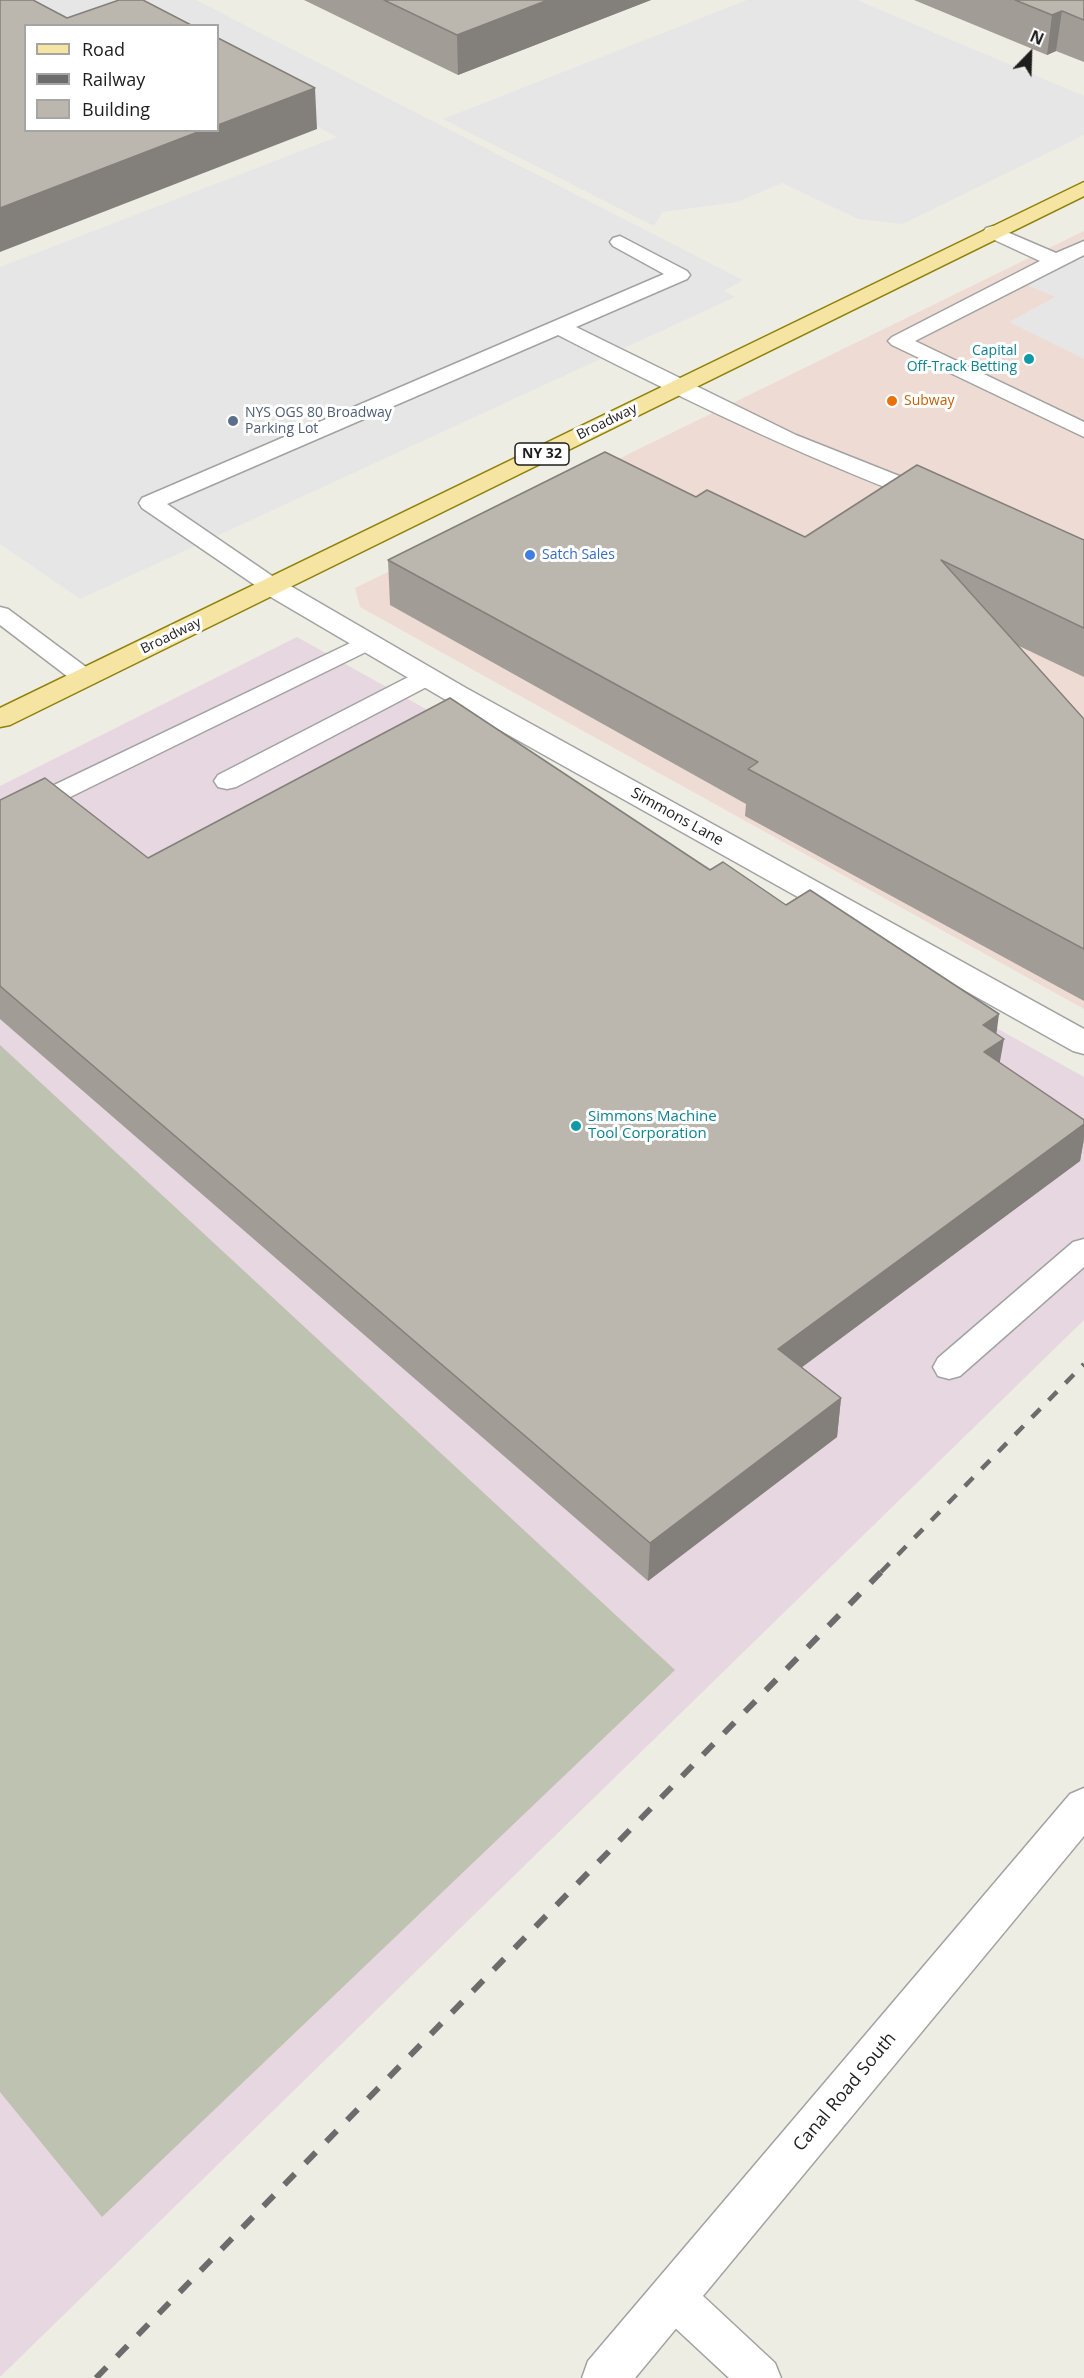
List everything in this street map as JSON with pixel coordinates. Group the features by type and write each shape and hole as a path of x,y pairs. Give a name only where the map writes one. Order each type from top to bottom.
{"main road":[{"name":"Broadway","path":"0,719 1084,188"}],"street":[{"name":"Simmons Lane","path":"273,587 427,677 1084,1043"},
{"name":"Canal Road South","path":"605,2378 1084,1806"}],"lane":[{"path":"993,232 1056,261"},
{"path":"273,587 150,503 680,275 620,243"},
{"path":"1084,247 899,341 1084,430"},
{"path":"561,328 677,388 808,450 871,476 949,503"},
{"path":"0,614 85,678"},
{"path":"0,821 367,642"},
{"path":"227,781 427,677"},
{"path":"949,1367 1084,1250"},
{"path":"674,2297 760,2378"}],"shaded area":[{"name":"NYS OGS 80 Broadway Parking Lot","path":"0,0 196,0 743,280 724,291 735,297 80,599 0,544 0,267 337,137 219,75 219,24 24,24"},
{"path":"747,0 857,0 1084,96 1084,135 903,224 858,219 782,183 737,202 663,212 654,226 443,119"},
{"path":"1084,231 1084,1009 360,607 355,588"},
{"path":"1084,238 1084,359 1009,322 1055,297 1007,276"},
{"name":"Simmons Machine Tool Corporation","path":"297,637 1084,1077 1084,1320 0,2377 0,786"},
{"path":"0,1045 675,1670 102,2217 0,2092"}],"building":[{"path":"0,0 33,0 67,18 119,0 143,0 189,24 24,24 24,132 198,132 0,208"},
{"path":"384,0 548,0 457,35"},
{"path":"1015,0 1084,0 1084,20 1062,11 1052,15"},
{"path":"219,39 315,88 219,125"},
{"path":"605,452 696,497 707,490 805,537 917,465 1084,540 1084,628 941,560 1084,719 1084,949 748,769 758,762 388,560"},
{"name":"Simmons Machine Tool Corporation","path":"450,698 710,870 723,862 786,905 810,890 999,1014 983,1025 1004,1039 984,1052 1084,1120 1084,1124 778,1349 841,1398 650,1543 0,986 0,800 45,778 148,858"}],"railway":[{"path":"881,1572 1084,1364"},
{"path":"96,2378 882,1571"}],"place":[{"name":"Capital Off-Track Betting","path":"1029,359"},
{"name":"Subway","path":"892,401"},
{"name":"NYS OGS 80 Broadway Parking Lot","path":"233,421"},
{"name":"Satch Sales","path":"530,555"},
{"name":"Simmons Machine Tool Corporation","path":"576,1126"}]}
